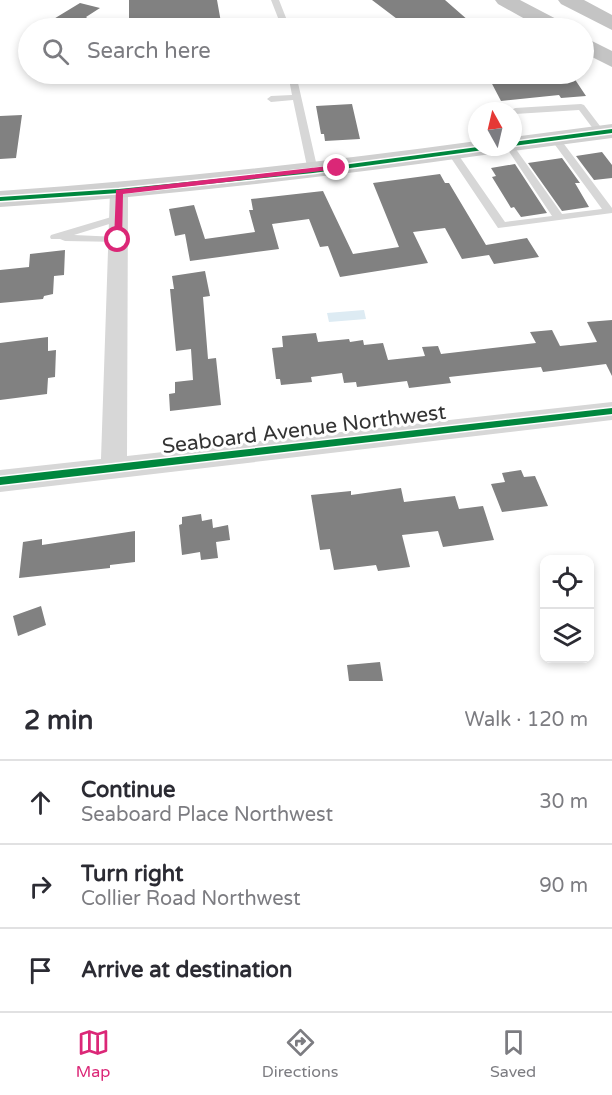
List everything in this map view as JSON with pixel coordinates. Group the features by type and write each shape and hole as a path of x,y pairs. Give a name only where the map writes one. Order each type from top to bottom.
{"highway":[{"path":"505,0 538,18"},
{"path":"568,0 612,24"},
{"path":"594,50 612,60"}],"street":[{"path":"522,144 606,132"},
{"path":"0,199 119,192 313,171 468,150"},
{"path":"114,469 119,192"},
{"name":"Seaboard Avenue Northwest","path":"0,481 612,411"}],"lane":[{"path":"275,0 282,18"},
{"path":"294,84 313,171"},
{"path":"271,99 297,97"},
{"path":"522,111 581,107 606,132"},
{"path":"452,152 502,226 609,211 555,138"},
{"path":"519,156 559,218"}],"shaded area":[{"path":"364,310 366,319 329,322 327,313"}],"building":[{"path":"129,0 217,0 220,18 129,18"},
{"path":"372,0 445,0 466,18 396,18"},
{"path":"80,3 100,8 87,18 55,18"},
{"path":"492,84 578,84 586,96 561,98 559,95 501,101"},
{"path":"352,104 360,139 325,141 324,134 321,134 316,106"},
{"path":"22,115 16,158 0,159 0,116"},
{"path":"602,152 612,165 612,178 594,180 576,156"},
{"path":"562,158 580,183 575,183 589,207 562,211 528,163"},
{"path":"515,164 547,213 521,217 514,207 511,208 492,177 496,176 491,168"},
{"path":"440,174 445,183 449,183 486,245 527,238 539,257 494,264 489,255 462,259 445,228 413,232 428,263 340,277 328,246 320,247 309,219 272,224 279,249 190,261 185,234 175,236 169,209 194,205 205,239 255,232 249,210 253,210 251,199 323,191 353,254 399,247 373,183"},
{"path":"65,250 64,275 54,276 53,294 44,296 43,299 0,303 0,270 29,267 30,254"},
{"path":"205,271 210,296 203,297 208,359 216,358 221,405 170,411 169,394 175,393 175,382 193,380 191,349 176,351 170,289 174,289 172,276"},
{"path":"612,320 612,376 606,364 543,372 541,367 449,377 451,383 409,388 407,381 357,387 356,382 344,383 342,373 311,377 312,382 281,385 280,379 276,379 272,348 283,347 282,336 316,333 318,342 349,339 350,342 363,340 364,345 383,343 388,360 425,356 422,347 438,346 441,354 536,343 530,332 552,330 560,346 597,342 587,322"},
{"path":"48,337 48,351 56,350 55,377 48,378 47,394 0,400 0,343"},
{"path":"521,470 524,477 535,476 548,506 502,512 491,484 505,482 502,473"},
{"path":"401,488 404,502 455,496 459,509 483,506 494,540 443,547 438,531 402,535 410,567 378,571 376,565 334,570 330,549 320,550 311,495 351,491 351,495"},
{"path":"201,514 202,521 212,519 213,528 228,525 230,540 216,542 218,558 201,560 200,552 182,555 179,525 182,524 182,517"},
{"path":"135,531 135,562 110,565 110,568 19,578 23,542 42,539 42,545"},
{"path":"41,606 46,625 18,636 13,616"},
{"path":"380,662 383,681 349,681 347,665"}],"cycle path":[{"path":"522,143 612,131"},
{"path":"0,199 119,191 313,171 468,150"},
{"path":"0,481 612,411"}],"route":[{"path":"118,240 119,192 337,168"}]}
